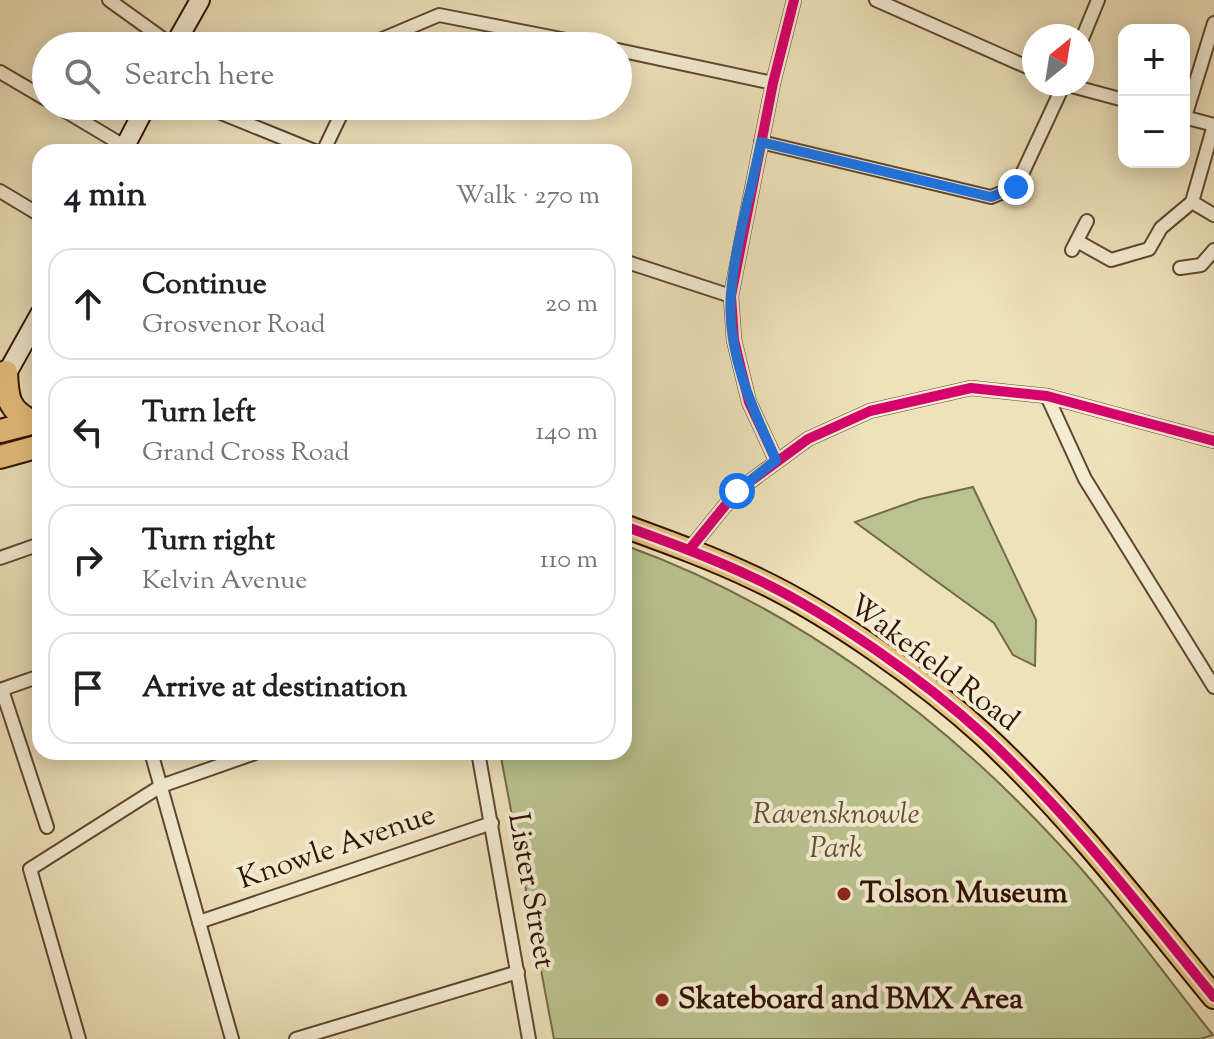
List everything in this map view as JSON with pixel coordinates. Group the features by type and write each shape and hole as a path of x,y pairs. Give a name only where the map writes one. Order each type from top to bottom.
{"highway":[{"path":"2,380 11,408 32,418"},
{"path":"0,431 32,422"},
{"path":"0,457 32,448"},
{"name":"Wakefield Road","path":"632,529 758,580 818,615 873,650 983,735 1101,860 1214,997"}],"street":[{"path":"109,0 154,32"},
{"path":"182,32 200,0"},
{"path":"776,460 749,402 734,340 731,296 773,83 794,0"},
{"path":"876,0 1022,65"},
{"path":"1088,24 1098,0"},
{"path":"399,32 439,15 526,32"},
{"path":"1190,98 1214,23"},
{"path":"632,53 773,83"},
{"path":"0,72 32,91"},
{"path":"1094,92 1118,98"},
{"path":"761,142 991,197 1016,187 1058,96"},
{"path":"1087,221 1075,245 1111,260 1149,249 1161,228 1192,202 1214,125 1190,119"},
{"path":"78,120 115,144"},
{"path":"126,144 139,120"},
{"path":"239,120 300,144"},
{"path":"324,144 337,120"},
{"path":"0,191 32,210"},
{"path":"1192,202 1214,215"},
{"path":"1180,268 1201,265 1213,254"},
{"path":"632,264 731,296"},
{"path":"2,380 32,328"},
{"path":"689,550 737,491 808,439 870,411 971,388 1047,396 1214,441"},
{"path":"1047,396 1085,479 1214,687"},
{"path":"0,558 32,547"},
{"path":"32,679 1,690 47,827"},
{"path":"153,760 232,1039"},
{"path":"79,1039 30,869 161,786 235,760"},
{"name":"Lister Street","path":"480,760 529,1039"},
{"name":"Knowle Avenue","path":"199,922 492,823"},
{"path":"296,1039 518,972"}],"green space":[{"path":"973,487 1036,620 1035,666 1013,655 994,623 855,522 920,499"},
{"name":"Ravensknowle Park","path":"632,548 745,598 802,631 858,667 962,749 1077,864 1213,1035 1200,1039 554,1039 502,760 632,760"}],"cycle path":[{"path":"776,460 749,402 734,340 731,296 773,83 794,0"},
{"path":"689,550 737,491 808,439 870,411 971,388 1047,396 1214,441"},
{"path":"632,529 722,564 783,593 875,649 934,693 985,736 1046,798 1214,997"}],"place":[{"name":"Tolson Museum","path":"844,894"},
{"name":"Skateboard and BMX Area","path":"662,1000"}],"route":[{"path":"737,491 776,460 749,402 734,340 731,296 761,142 991,197 1016,187"}]}
